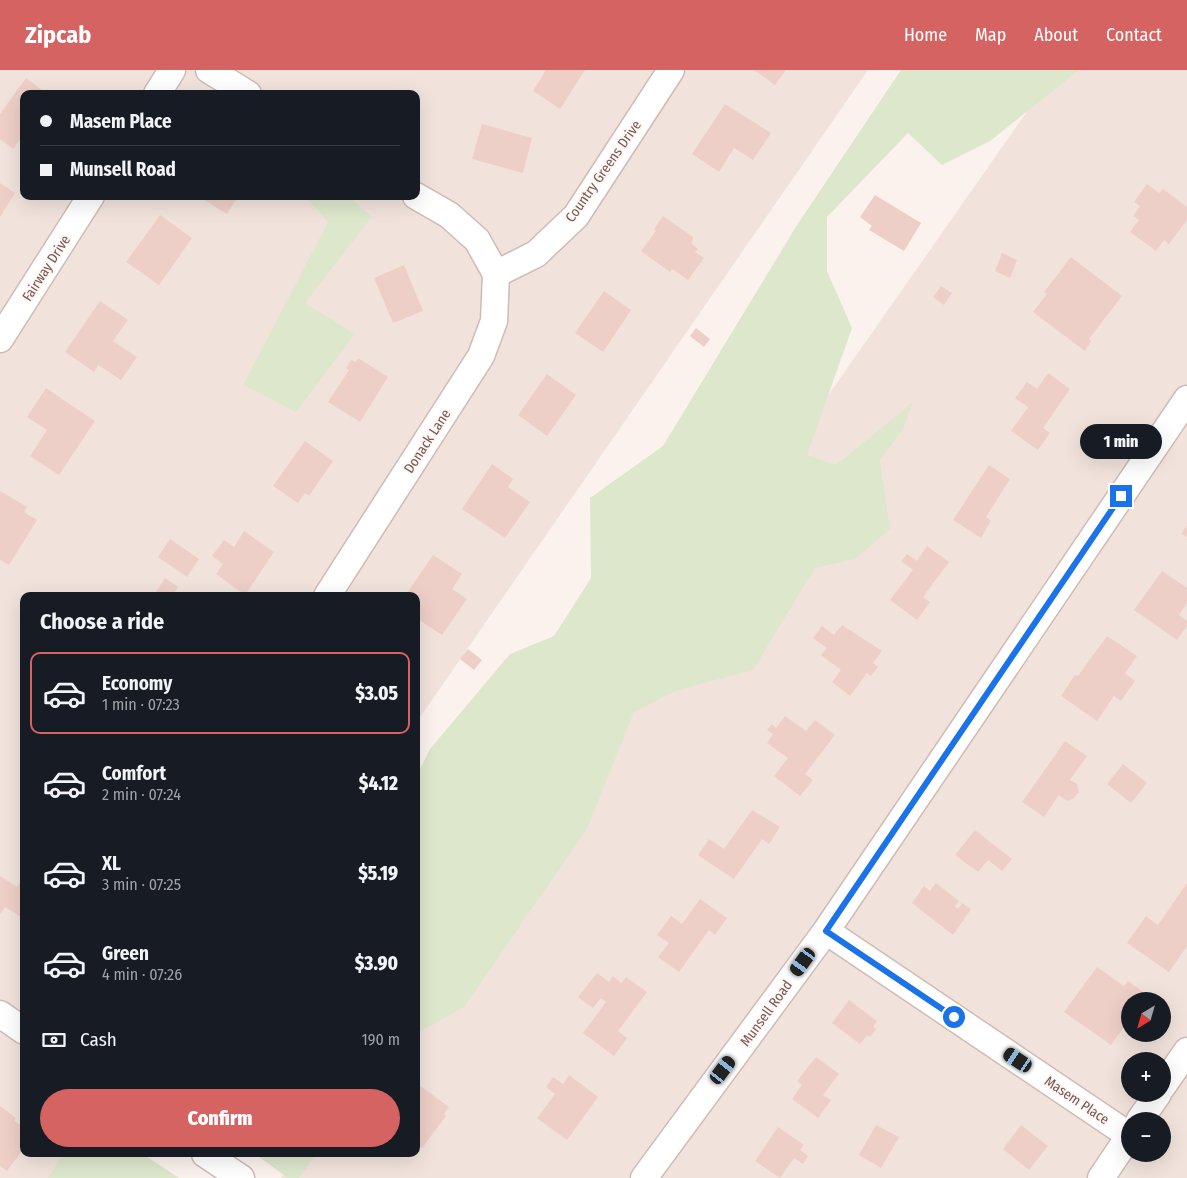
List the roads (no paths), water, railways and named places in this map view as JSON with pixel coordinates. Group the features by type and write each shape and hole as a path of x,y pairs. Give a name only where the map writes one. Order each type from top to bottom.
{"street":[{"path":"160,90 172,70"},
{"path":"209,70 242,90"},
{"name":"Country Greens Drive","path":"496,274 536,254 576,216 671,70"},
{"path":"420,198 449,215 477,240 496,274"},
{"name":"Fairway Drive","path":"0,339 89,200"},
{"name":"Donack Lane","path":"330,592 481,356 494,321 496,274"},
{"name":"Munsell Road","path":"644,1178 826,931 1187,399"},
{"name":"Masem Place","path":"826,931 1121,1129"},
{"path":"0,1014 20,1028"},
{"path":"1171,1074 1187,1051"},
{"path":"1102,1178 1121,1149"},
{"path":"210,1157 241,1178"}]}
